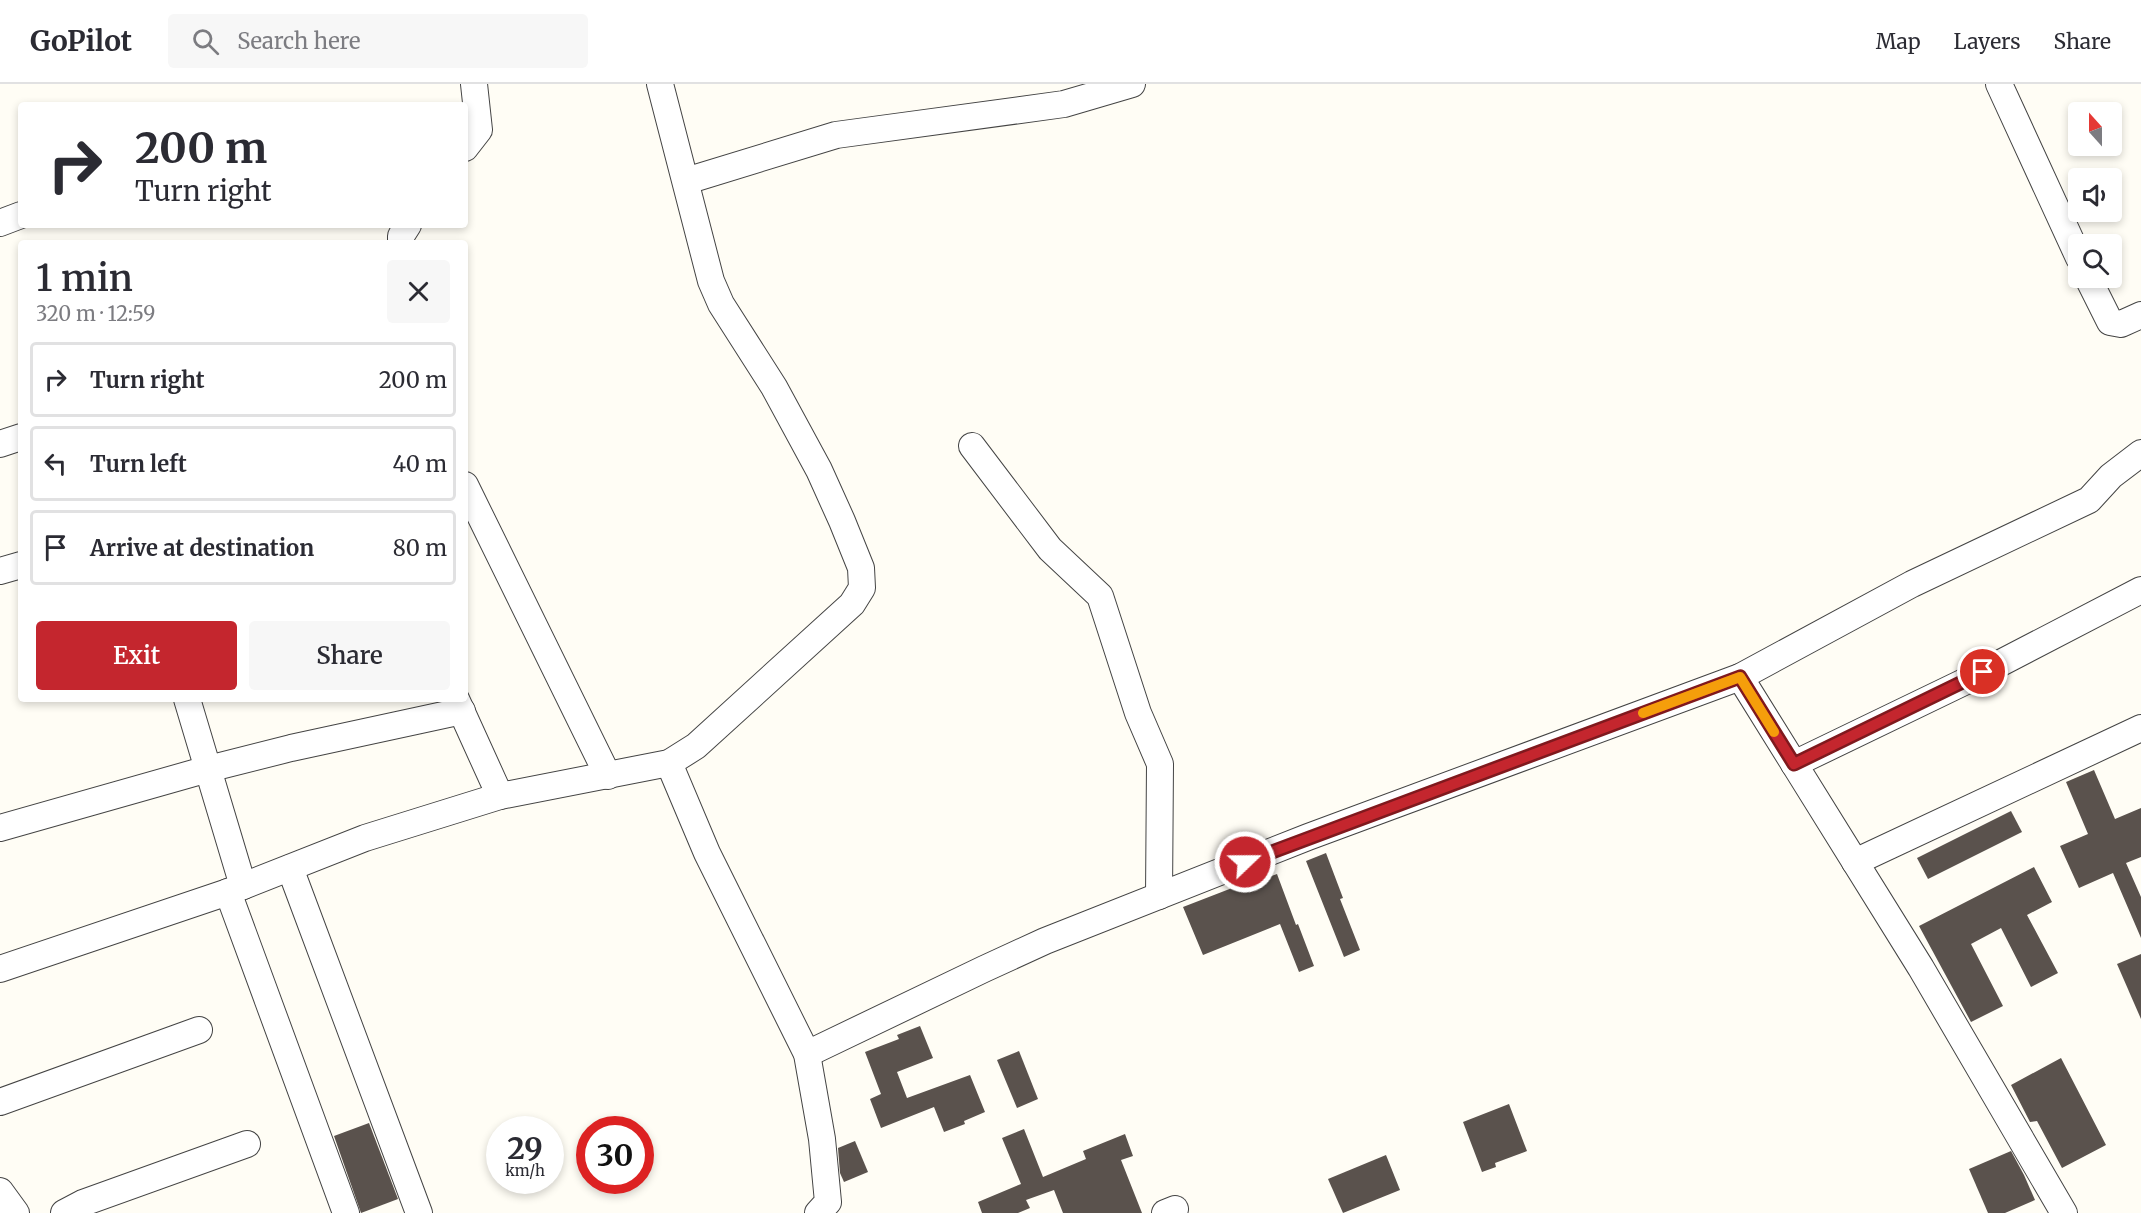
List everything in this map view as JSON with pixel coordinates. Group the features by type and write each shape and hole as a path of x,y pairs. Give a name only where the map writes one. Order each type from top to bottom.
{"street":[{"path":"468,144 479,130 474,84"},
{"path":"0,969 236,889 365,838 500,796 669,763 696,746 852,604 862,588 861,568 819,470 774,387 721,304 711,281 660,84"},
{"path":"686,181 836,135 1064,104 1131,84"},
{"path":"1999,84 2068,234"},
{"path":"0,223 18,216"},
{"path":"2093,288 2110,322 2121,324 2141,315"},
{"path":"0,444 18,437"},
{"path":"972,446 1050,549 1100,596 1138,713 1160,764 1160,896"},
{"path":"807,1054 1045,941 1308,837 1740,677 1912,584 2089,500 2111,476 2141,453"},
{"path":"468,491 608,776"},
{"path":"0,571 18,566"},
{"path":"1794,764 1964,682 2141,590"},
{"path":"1740,677 1921,968 2064,1213"},
{"path":"188,702 208,769 236,889 346,1213"},
{"path":"0,828 208,769 459,705 500,796"},
{"path":"1856,862 2141,728"},
{"path":"669,763 707,853 807,1054 822,1139 828,1202 818,1213"},
{"path":"290,868 418,1213"},
{"path":"0,1102 199,1030"},
{"path":"64,1213 83,1203 247,1144"},
{"path":"0,1191 16,1213"}],"building":[{"path":"2094,770 2115,819 2141,808 2141,857 2126,863 2141,897 2141,938 2113,873 2079,888 2060,846 2088,834 2066,782"},
{"path":"2011,811 2022,832 1928,879 1917,858"},
{"path":"1326,853 1343,898 1340,899 1360,950 1344,957 1306,861"},
{"path":"2034,867 2052,902 2027,915 2058,973 2031,987 2001,928 1971,944 2003,1006 1971,1022 1919,926"},
{"path":"1277,874 1314,966 1299,972 1280,924 1203,955 1183,907 1245,883 1246,885"},
{"path":"2141,954 2141,1019 2117,964"},
{"path":"920,1026 933,1058 897,1072 907,1098 970,1075 985,1112 964,1121 965,1124 944,1132 934,1107 881,1128 870,1099 881,1094 865,1052 899,1039 897,1035"},
{"path":"1019,1051 1038,1099 1017,1108 997,1060"},
{"path":"2061,1058 2106,1145 2062,1168 2037,1121 2030,1122 2011,1085"},
{"path":"1509,1104 1527,1151 1495,1163 1496,1167 1482,1172 1463,1122"},
{"path":"369,1123 398,1199 361,1213 334,1136"},
{"path":"1024,1129 1043,1177 1086,1159 1083,1151 1125,1134 1133,1156 1121,1160 1142,1213 1063,1213 1054,1190 1026,1200 1030,1208 1018,1213 982,1213 978,1202 1021,1184 1002,1138"},
{"path":"855,1141 868,1172 844,1182 840,1173 838,1148"},
{"path":"2011,1151 2035,1200 2005,1213 1988,1213 1969,1169"},
{"path":"1386,1155 1400,1190 1343,1213 1328,1179"}],"slow traffic":[{"path":"1643,713 1740,677 1774,732"}],"route":[{"path":"1245,862 1740,677 1794,764 1983,672"}]}
